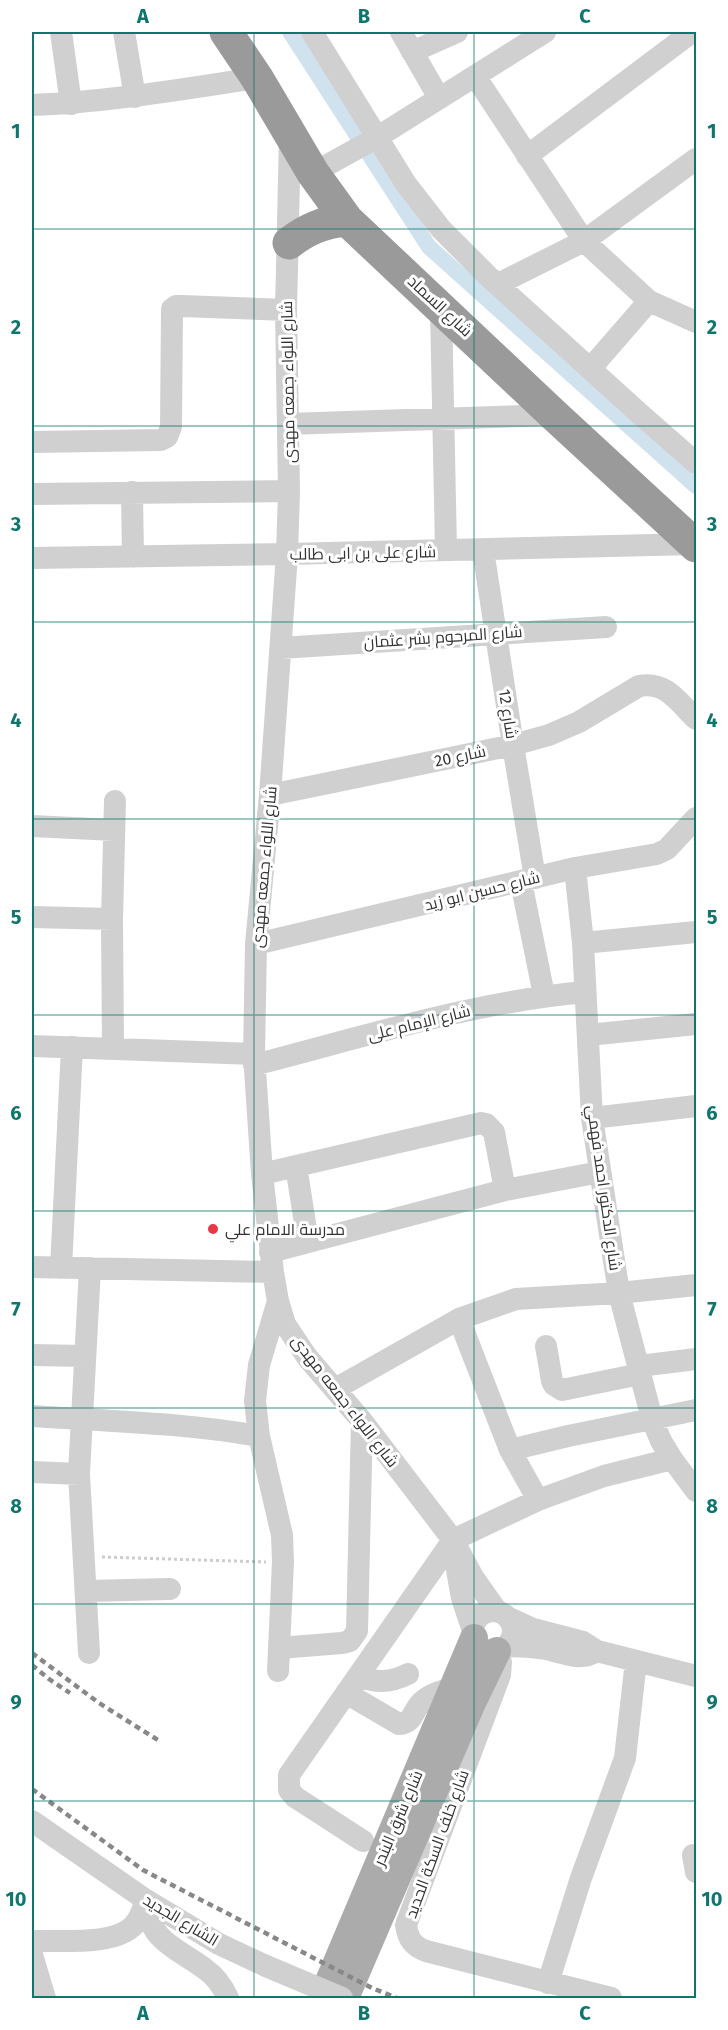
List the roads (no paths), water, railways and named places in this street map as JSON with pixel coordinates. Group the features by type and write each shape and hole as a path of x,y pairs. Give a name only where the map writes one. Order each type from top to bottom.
{"highway":[{"name":"شارع السماد","path":"226,32 257,78 290,134 322,168 347,219 554,416 696,545"},
{"path":"289,243 310,229 347,219"}],"main road":[{"name":"شارع شرق البندر","path":"322,1998 453,1688 490,1643"},
{"name":"شارع شرق البندر","path":"343,1998 466,1715 490,1643"}],"street":[{"path":"61,32 71,104"},
{"path":"124,32 135,97"},
{"path":"312,32 370,141 441,229 590,369 696,463"},
{"path":"401,32 439,99"},
{"path":"412,52 457,32"},
{"path":"322,168 439,99 545,32"},
{"path":"527,156 692,32"},
{"path":"475,76 584,240 649,301 696,322"},
{"path":"32,105 71,104 135,97 257,78"},
{"name":"شارع اللواء جمعه مهدى","path":"290,134 286,310 290,491 270,795 256,944 254,1059 262,1174 272,1262 278,1301 285,1324 307,1357 362,1421 453,1540 473,1577 503,1614"},
{"path":"498,284 584,240 696,159"},
{"path":"590,369 649,301"},
{"path":"32,442 161,440 167,437 171,427 172,309 182,306 286,310"},
{"path":"441,308 446,550"},
{"path":"288,424 554,416"},
{"path":"32,494 290,491"},
{"path":"132,492 133,557"},
{"name":"شارع على بن ابى طالب","path":"32,558 696,545"},
{"name":"شارع 12","path":"483,550 513,745 544,995"},
{"name":"شارع المرحوم بشر عثمان","path":"281,648 606,627"},
{"name":"شارع 20","path":"270,795 513,745 549,735 579,722 639,686 657,685 692,707"},
{"path":"113,1049 112,919 115,801"},
{"name":"شارع حسين ابو زيد","path":"256,944 575,868 657,854 667,849 696,818"},
{"path":"32,826 114,830"},
{"name":"شارع الدكتور احمد فهمي","path":"575,868 583,943 592,1118 619,1293 652,1419 672,1459 696,1491"},
{"path":"32,917 112,919"},
{"path":"583,943 696,932"},
{"name":"شارع الإمام على","path":"32,1046 254,1059 544,995 585,992"},
{"path":"588,1035 696,1024"},
{"path":"60,1268 72,1047"},
{"path":"592,1118 696,1106"},
{"path":"262,1174 472,1125 486,1124 494,1132 505,1190"},
{"path":"296,1166 308,1242"},
{"path":"32,1267 90,1269 272,1262 308,1242 505,1190 600,1172"},
{"path":"89,1653 79,1474 90,1269"},
{"path":"335,1389 459,1319 516,1299 619,1293 696,1285"},
{"path":"278,1301 259,1365 255,1401 259,1436 282,1534 283,1562 278,1671"},
{"path":"459,1319 510,1450 538,1500"},
{"path":"546,1346 552,1381 562,1390 640,1370 696,1359"},
{"path":"32,1354 85,1356"},
{"path":"510,1450 696,1410"},
{"path":"32,1416 159,1423 259,1436"},
{"path":"279,1648 342,1644 350,1641 357,1631 362,1421"},
{"path":"363,1841 291,1794 288,1785 289,1775 453,1540 538,1500 604,1476 672,1459"},
{"path":"32,1472 79,1474"},
{"path":"453,1540 458,1581 490,1643"},
{"path":"86,1591 170,1589"},
{"path":"490,1643 478,1618 490,1611 503,1614 533,1629 583,1642 597,1651 696,1676"},
{"path":"490,1643 514,1633 513,1625 503,1614"},
{"path":"490,1643 538,1648 578,1657 591,1655 597,1651"},
{"name":"شارع خلف السكة الحديد","path":"490,1643 500,1675 406,1925 407,1934 411,1942 426,1951 610,1998"},
{"path":"548,1983 581,1878 625,1758 636,1661"},
{"path":"352,1684 387,1681 408,1674"},
{"path":"352,1684 396,1723 404,1724 411,1719 426,1698 453,1688"},
{"name":"الشارع الجديد","path":"32,1821 147,1901 219,1944 343,1998"},
{"path":"32,1941 95,1939 116,1935 134,1925 147,1901"},
{"path":"147,1901 149,1918 156,1934 207,1970 228,1998"},
{"path":"32,1955 40,1993"}],"waterway":[{"path":"290,32 429,247 696,486"}],"railway":[{"path":"32,1653 99,1703 161,1742"},
{"path":"32,1665 70,1693"},
{"path":"32,1789 143,1870 372,1988 397,1998"}],"place":[{"name":"مدرسة الامام علي","path":"213,1229"}]}
